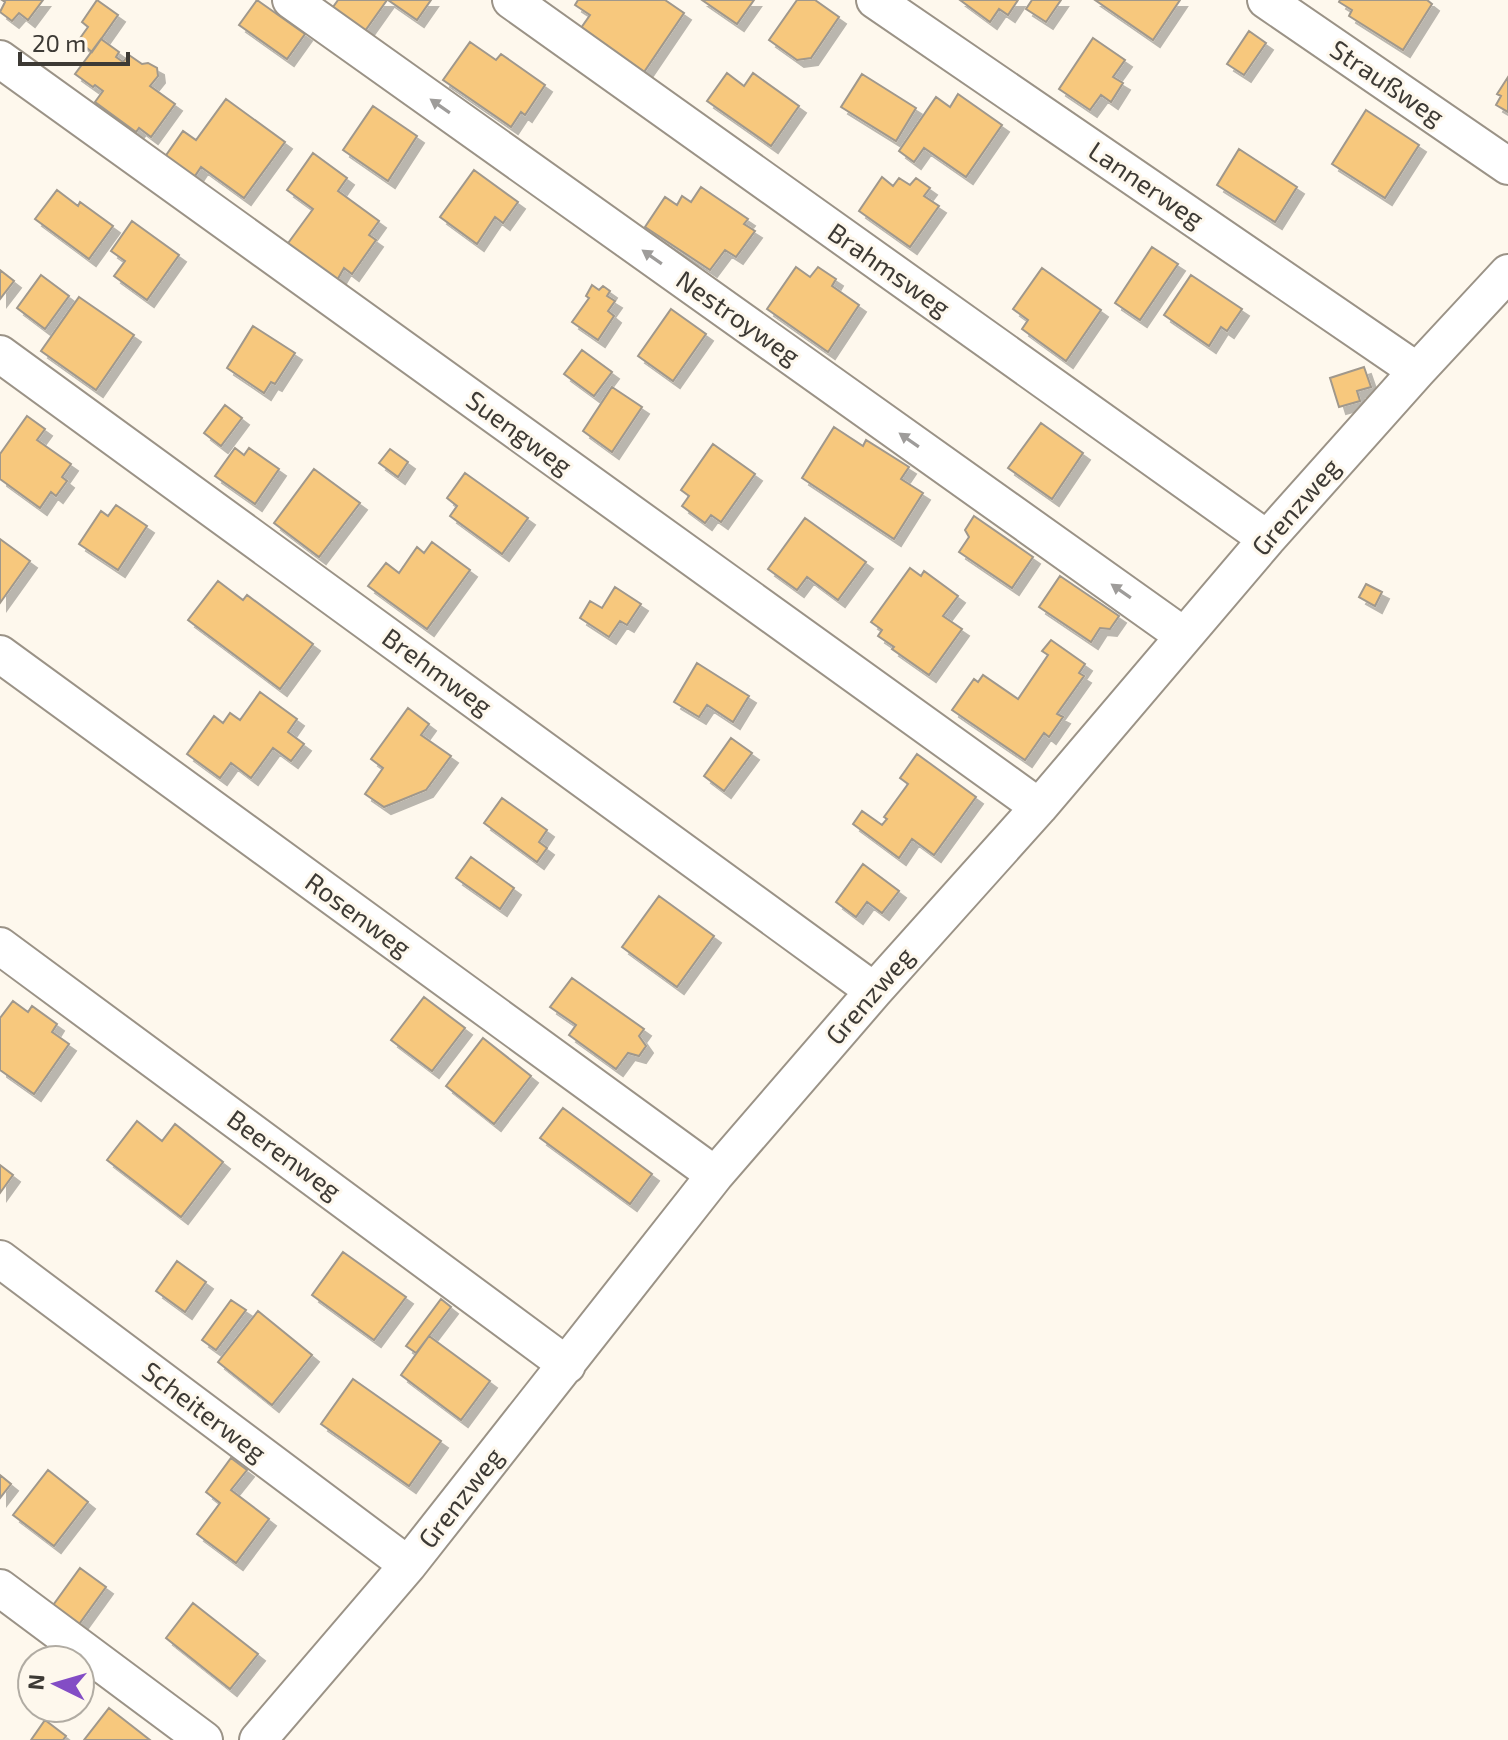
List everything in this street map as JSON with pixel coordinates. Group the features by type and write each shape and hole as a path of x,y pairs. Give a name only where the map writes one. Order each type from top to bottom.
{"street":[{"name":"Nestroyweg","path":"291,0 1184,636"},
{"name":"Brahmsweg","path":"511,0 1267,539"},
{"name":"Lannerweg","path":"875,0 1417,371"},
{"name":"Straußweg","path":"1266,0 1508,166"},
{"name":"Suengweg","path":"0,59 1039,807"},
{"name":"Grenzweg","path":"258,1740 408,1565 715,1175 1039,807 1267,539 1508,273"},
{"name":"Brehmweg","path":"0,354 874,991"},
{"name":"Rosenweg","path":"0,654 715,1175"},
{"name":"Beerenweg","path":"0,946 567,1365"},
{"name":"Scheiterweg","path":"0,1259 408,1565"},
{"path":"0,1588 204,1740"}],"building":[{"path":"2,0 43,0 28,20 19,13 12,21 0,12 5,2"},
{"path":"97,0 118,15 92,52 78,41 88,27 82,22"},
{"path":"257,0 305,34 287,59 239,25"},
{"path":"338,0 387,0 360,38 328,14"},
{"path":"388,0 431,0 417,20"},
{"path":"578,0 665,0 684,13 644,72 581,28 590,15 575,5"},
{"path":"702,0 754,0 737,24"},
{"path":"797,0 815,0 839,17 811,58 797,60 769,40"},
{"path":"960,0 1018,0 1008,15 999,9 990,22"},
{"path":"1032,0 1061,0 1046,22 1026,9"},
{"path":"1095,0 1180,0 1153,40"},
{"path":"1340,0 1427,0 1432,4 1403,50 1349,16 1352,10"},
{"path":"1249,31 1266,43 1244,75 1227,64"},
{"path":"1093,38 1125,60 1113,77 1123,83 1111,102 1101,95 1090,110 1059,89"},
{"path":"101,39 119,52 116,57 123,62 129,55 142,64 148,63 157,68 158,76 150,86 175,104 151,137 139,128 136,132 95,102 103,91 75,74"},
{"path":"470,42 496,60 501,54 545,85 525,115 521,112 511,127 443,80"},
{"path":"727,73 744,86 753,73 799,106 771,146 707,101"},
{"path":"862,74 916,108 896,141 841,107"},
{"path":"1508,77 1508,112 1496,105 1501,96 1497,94"},
{"path":"958,94 1002,125 966,177 924,148 914,162 899,151 936,97 950,107"},
{"path":"226,99 285,142 244,198 201,167 191,182 162,161 183,131 196,140"},
{"path":"373,106 417,136 388,181 343,150"},
{"path":"1366,110 1419,145 1385,198 1332,164"},
{"path":"1239,149 1297,187 1275,222 1217,185"},
{"path":"313,153 347,178 338,191 379,221 369,235 376,240 352,274 344,268 336,282 286,246 313,209 287,190"},
{"path":"474,170 518,202 503,223 495,217 477,244 440,217"},
{"path":"882,177 893,186 899,178 910,185 916,178 930,188 924,196 939,206 910,247 859,211"},
{"path":"701,187 748,219 744,224 755,231 736,257 725,250 710,270 645,227 665,197 677,205 682,196 691,202"},
{"path":"57,190 113,226 89,259 35,219"},
{"path":"132,221 179,255 147,300 114,276 125,261 111,251"},
{"path":"1152,247 1178,264 1140,320 1115,303"},
{"path":"796,267 810,277 818,267 836,279 832,286 859,305 828,352 767,309"},
{"path":"1042,268 1101,310 1066,361 1022,329 1028,320 1013,309"},
{"path":"0,270 14,281 0,299"},
{"path":"41,275 69,296 45,329 17,308"},
{"path":"1191,275 1242,309 1227,331 1221,327 1209,346 1164,315"},
{"path":"592,285 599,290 603,286 610,291 607,296 615,301 608,311 614,316 598,340 572,322 589,298 586,296"},
{"path":"79,297 134,335 96,390 41,351"},
{"path":"671,309 706,334 673,381 638,356"},
{"path":"253,326 295,353 275,384 271,382 264,393 227,368"},
{"path":"582,350 612,372 594,396 564,374"},
{"path":"1364,367 1371,387 1357,391 1360,401 1339,407 1330,378"},
{"path":"612,387 642,407 612,452 583,431"},
{"path":"225,405 242,418 221,446 204,433"},
{"path":"27,416 45,429 37,440 71,464 62,477 67,481 56,496 51,492 40,508 0,479 0,454"},
{"path":"1041,423 1083,453 1052,499 1008,468"},
{"path":"834,427 863,446 866,440 909,467 901,479 923,493 894,539 802,478"},
{"path":"713,444 755,474 721,522 711,515 705,523 682,506 689,496 681,490"},
{"path":"235,448 244,455 249,448 279,469 255,504 215,476"},
{"path":"390,449 408,462 398,477 379,463"},
{"path":"314,469 360,503 319,557 274,523"},
{"path":"465,473 528,518 502,554 450,516 457,506 447,498"},
{"path":"116,505 147,526 118,570 79,544 101,511 108,516"},
{"path":"974,516 1033,557 1012,588 959,552 969,537 965,530"},
{"path":"805,518 866,562 838,600 807,577 797,590 768,569"},
{"path":"0,539 30,561 0,603"},
{"path":"432,542 470,570 427,629 368,586 386,563 399,573 417,547 424,553"},
{"path":"910,568 921,576 924,571 958,596 943,616 962,629 929,675 892,649 894,647 878,636 882,630 871,622"},
{"path":"1060,576 1119,616 1110,629 1100,628 1091,642 1039,607"},
{"path":"218,581 243,600 247,595 313,644 280,689 188,620"},
{"path":"1366,584 1382,592 1375,606 1359,597"},
{"path":"615,587 641,604 627,625 620,621 609,637 580,618 590,601 602,608"},
{"path":"1051,640 1085,664 1079,673 1084,676 1057,714 1063,717 1049,737 1044,733 1025,760 952,710 974,679 978,682 983,675 1018,699 1048,655 1042,651"},
{"path":"697,663 749,696 733,722 707,705 699,717 674,702"},
{"path":"260,692 297,719 288,732 304,744 291,761 273,748 251,778 231,763 220,778 187,754 214,716 223,723 230,713 240,720"},
{"path":"408,708 429,724 421,735 451,756 426,790 384,807 365,794 383,768 371,759"},
{"path":"731,738 752,753 724,791 704,776"},
{"path":"917,754 976,797 934,855 912,839 899,858 853,824 862,811 882,825 887,819 884,817 908,784 900,778"},
{"path":"502,798 547,830 539,842 547,848 537,862 484,823"},
{"path":"471,857 514,888 500,909 456,878"},
{"path":"863,864 899,891 882,913 867,902 856,917 836,902"},
{"path":"659,896 714,936 677,987 622,947"},
{"path":"572,978 644,1029 639,1036 646,1046 639,1056 628,1053 616,1069 569,1035 576,1025 550,1007"},
{"path":"424,997 465,1028 432,1071 391,1040"},
{"path":"13,1001 28,1012 32,1006 57,1024 52,1032 69,1044 34,1094 0,1070 0,1018"},
{"path":"483,1038 531,1076 494,1124 446,1086"},
{"path":"563,1108 652,1174 630,1204 540,1138"},
{"path":"137,1121 162,1141 175,1124 223,1162 181,1217 107,1160"},
{"path":"0,1165 13,1175 0,1193"},
{"path":"343,1252 406,1297 374,1340 312,1295"},
{"path":"177,1261 206,1282 185,1312 156,1291"},
{"path":"441,1299 451,1307 416,1353 406,1346"},
{"path":"231,1300 246,1310 216,1350 202,1340"},
{"path":"258,1311 312,1355 272,1405 218,1362"},
{"path":"429,1336 490,1381 461,1420 401,1375"},
{"path":"353,1379 441,1441 409,1486 321,1424"},
{"path":"231,1458 247,1470 231,1490 269,1519 236,1563 197,1534 220,1503 206,1492"},
{"path":"48,1470 88,1502 54,1546 13,1515"},
{"path":"0,1475 11,1484 0,1498"},
{"path":"80,1568 106,1587 77,1627 51,1608"},
{"path":"193,1603 258,1654 230,1689 166,1638"},
{"path":"109,1708 150,1740 84,1740"},
{"path":"42,1724 50,1724 66,1736 63,1740 31,1740"}]}
